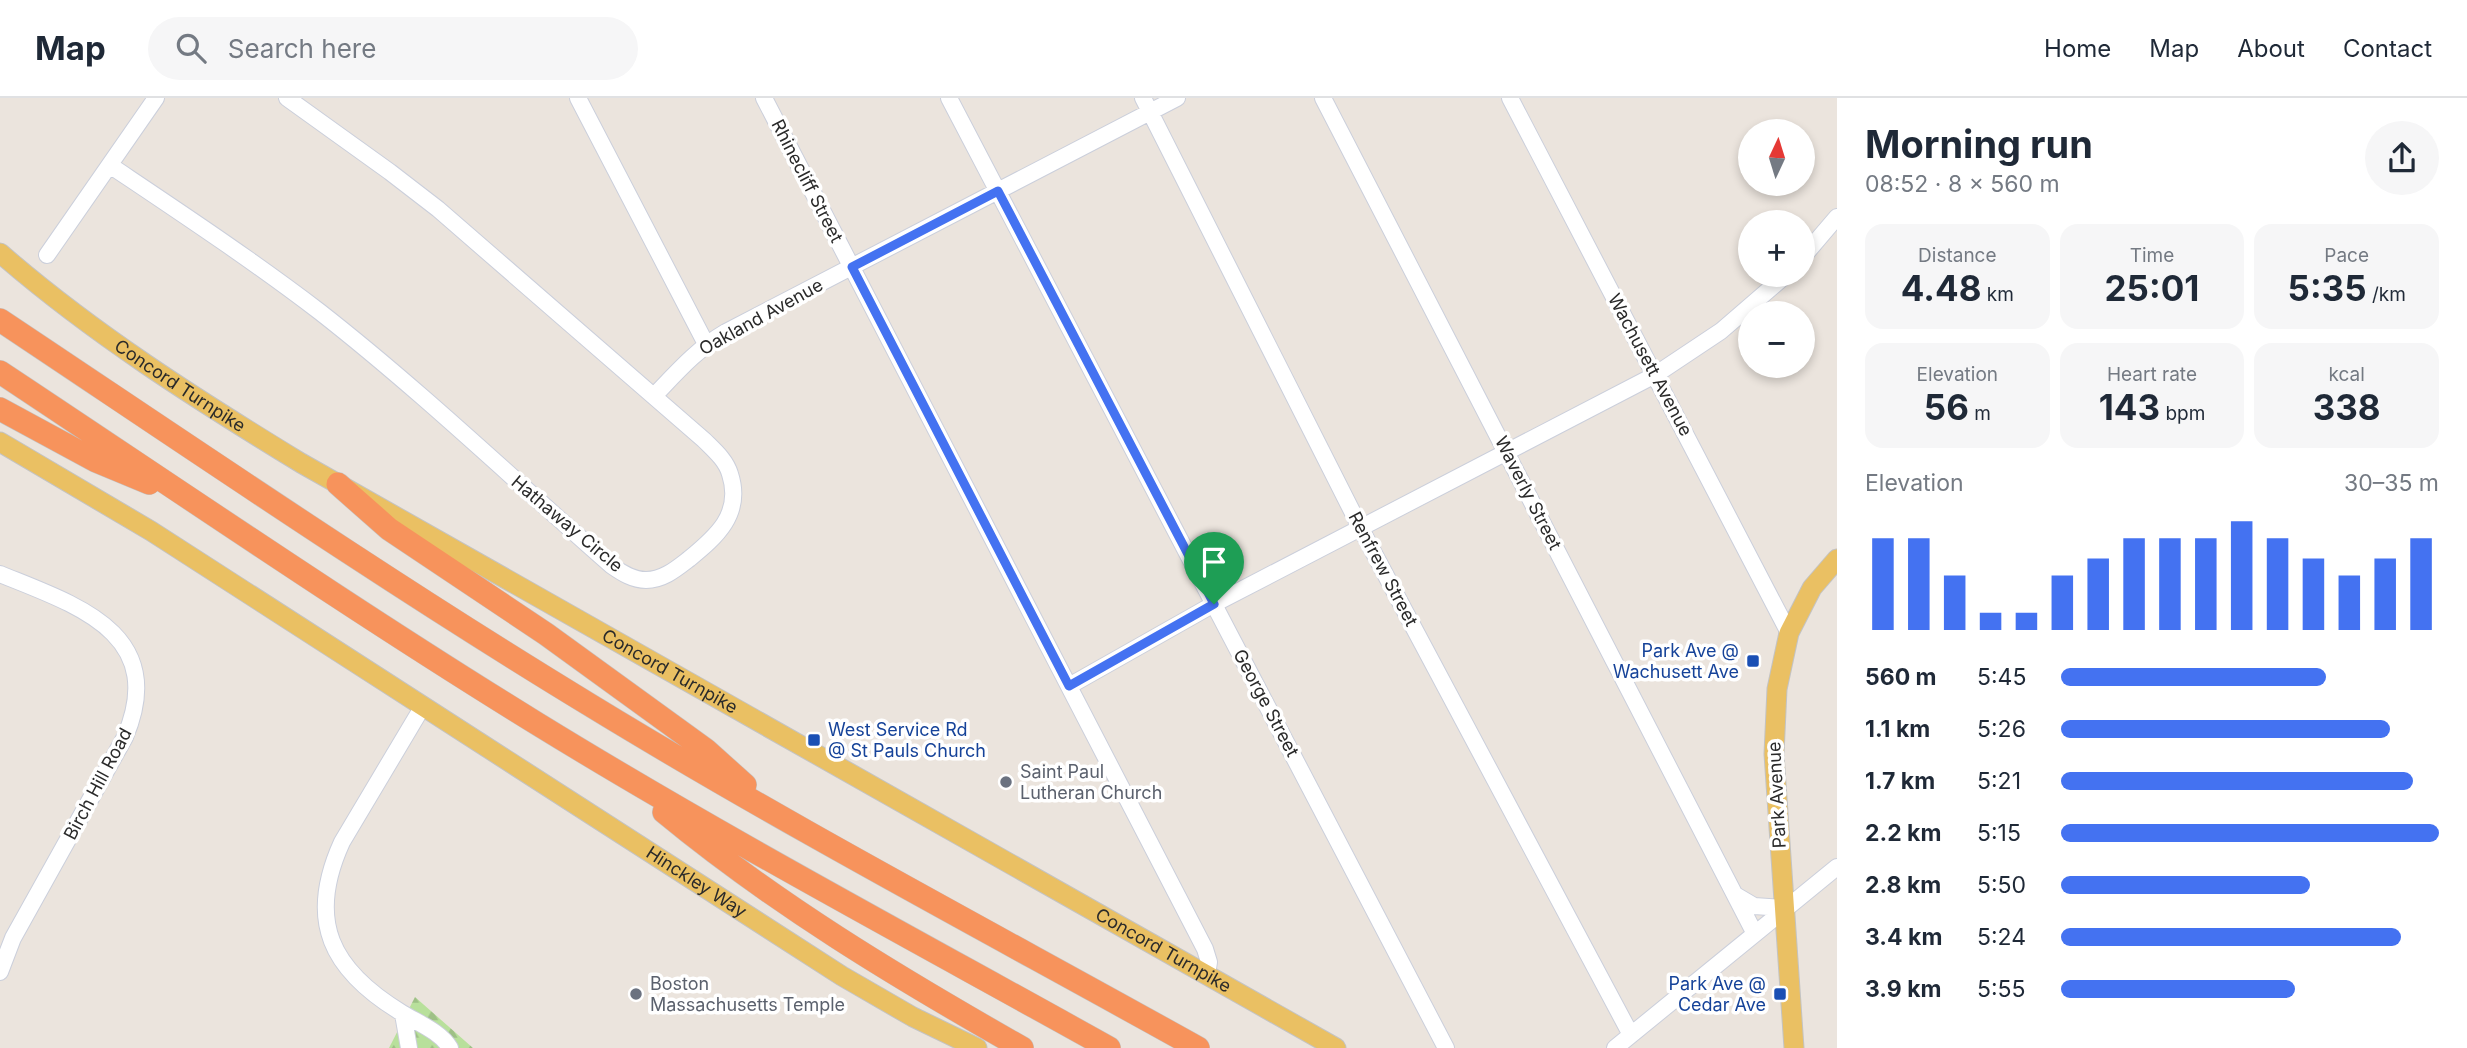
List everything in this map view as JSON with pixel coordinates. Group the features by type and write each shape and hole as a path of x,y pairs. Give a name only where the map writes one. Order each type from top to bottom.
{"highway":[{"path":"0,320 463,626 626,727 785,819 1198,1048"},
{"path":"0,372 398,636 613,769 1110,1048"},
{"path":"0,409 96,461 197,503"},
{"path":"338,484 389,529 538,628 706,750 785,819"},
{"path":"613,769 711,851 841,941 912,986 1022,1048"}],"main road":[{"name":"Concord Turnpike","path":"0,253 60,304 116,343 228,418 338,484 1336,1048"},
{"path":"0,442 128,517 423,706"},
{"name":"Park Avenue","path":"1794,1048 1774,726 1781,660 1789,633 1812,587 1837,559"},
{"name":"Hinckley Way","path":"423,706 842,976 913,1017 977,1048"}],"street":[{"path":"47,255 156,98"},
{"name":"Hathaway Circle","path":"111,166 212,234 377,358 611,566 634,579 663,577 716,537 726,521 732,494 730,474 725,463 697,433 438,209 287,98"},
{"path":"578,98 706,344"},
{"name":"Rhinecliff Street","path":"764,98 1205,949 1209,962 1207,975"},
{"name":"George Street","path":"949,98 1446,1048"},
{"name":"Oakland Avenue","path":"654,396 706,344 998,191 1147,105 1177,98"},
{"name":"Waverly Street","path":"1323,98 1755,934"},
{"name":"Wachusett Avenue","path":"1510,98 1789,633"},
{"name":"Renfrew Street","path":"1147,105 1360,527 1631,1035"},
{"path":"1815,242 1837,216"},
{"path":"1069,686 1214,604 1655,375 1721,331 1772,287"},
{"name":"Birch Hill Road","path":"0,573 83,610 110,628 127,650 136,677 137,696 134,716 125,737 13,938 0,972"},
{"path":"423,706 342,842 332,863 326,909 334,948 345,966 373,994 440,1037 450,1048"},
{"path":"1615,1048 1837,867"},
{"path":"1732,889 1739,898 1751,905 1784,908"},
{"path":"404,1014 409,1048"}],"green space":[{"path":"415,997 473,1048 389,1048"}],"place":[{"name":"Park Ave @ Wachusett Ave","path":"1753,661"},
{"name":"West Service Rd @ St Pauls Church","path":"814,740"},
{"name":"Saint Paul Lutheran Church","path":"1006,782"},
{"name":"Boston Massachusetts Temple","path":"636,994"},
{"name":"Park Ave @ Cedar Ave","path":"1780,994"}],"route":[{"path":"998,191 1214,604 1069,686 852,267 998,191"}]}
